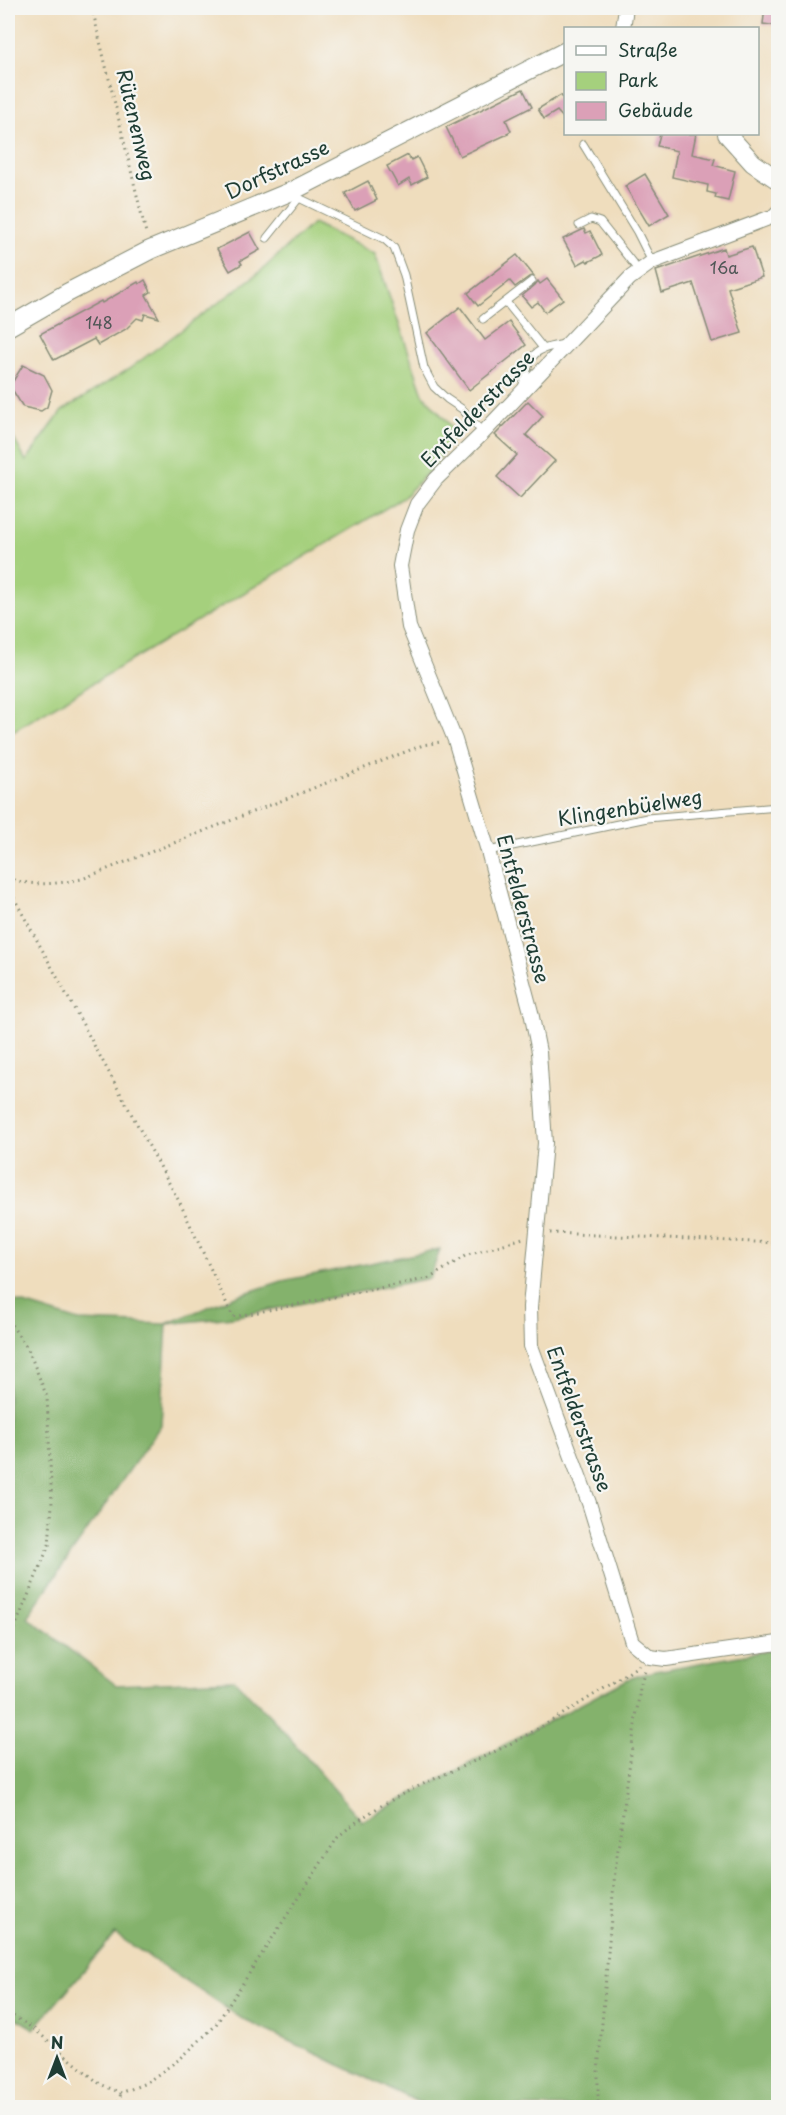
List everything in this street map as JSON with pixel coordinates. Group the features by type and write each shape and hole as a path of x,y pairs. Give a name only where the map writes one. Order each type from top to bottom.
{"street":[{"path":"624,27 626,8"},
{"name":"Dorfstrasse","path":"8,327 150,250 295,195 564,52"},
{"path":"728,135 753,163 778,180"},
{"name":"Entfelderstrasse","path":"650,1657 632,1642 590,1503 531,1346 530,1306 545,1143 539,1052 531,1012 488,851 455,740 410,627 400,566 407,530 417,504 436,479 483,433 630,278 652,262 774,216 778,212"},
{"path":"650,1657 666,1659 778,1643"}],"lane":[{"path":"583,144 637,232 652,262"},
{"path":"267,238 295,195 384,239 394,248 404,275 424,368 434,387 462,409 483,433"},
{"path":"579,225 591,219 600,222 639,271"},
{"path":"483,320 532,281"},
{"path":"506,302 543,348"},
{"path":"521,393 530,359 543,348 568,344"},
{"name":"Klingenbüelweg","path":"488,851 647,818 778,807"}],"path":[{"name":"Rütenenweg","path":"92,8 150,250"},
{"path":"8,878 22,883 53,885 82,879 423,745"},
{"path":"8,887 180,1203 233,1317 430,1278 465,1256 505,1244"},
{"path":"537,1233 778,1243"},
{"path":"8,1320 28,1349 46,1397 52,1505 49,1545 8,1644"},
{"path":"8,2013 34,2029 100,2084 121,2093 146,2083 172,2064 214,2026 338,1837 353,1824 406,1792 507,1746 624,1676 650,1657"},
{"path":"598,2108 598,2070 615,1871 640,1688 650,1657"},
{"path":"117,2108 121,2093"},
{"path":"773,2108 778,2106"}],"green space":[{"path":"313,223 375,254 423,394 456,432 436,464 403,498 8,734 8,428 26,461 62,411 129,369 260,272"},
{"path":"440,1249 430,1278 233,1317 167,1324 161,1425 27,1617 116,1685 234,1680 273,1719 362,1821 628,1679 655,1671 778,1649 778,2107 429,2107 244,2020 115,1934 34,2029 8,2013 8,1299 79,1321 166,1324 233,1297 282,1281"}],"building":[{"path":"765,8 778,8 778,26 763,24"},
{"path":"523,89 532,107 506,120 511,131 460,156 446,127"},
{"path":"561,95 564,100 564,119 557,111 544,119 538,109"},
{"path":"660,135 696,135 692,154 715,159 713,165 735,171 728,201 715,198 716,194 707,192 708,185 672,177 677,151 657,146"},
{"path":"408,155 411,160 417,157 427,177 412,185 409,179 398,186 387,166"},
{"path":"645,174 669,214 649,226 625,186"},
{"path":"368,181 377,200 355,211 345,193"},
{"path":"584,229 586,233 590,231 602,255 577,265 563,239"},
{"path":"250,232 260,250 240,261 242,264 230,271 217,249"},
{"path":"752,247 762,277 728,288 742,333 712,342 693,283 662,293 656,271 724,248 726,255"},
{"path":"517,255 534,276 515,287 510,281 478,306 468,293"},
{"path":"547,279 563,299 545,312 538,302 531,307 522,296 538,281 540,284"},
{"path":"145,280 151,292 146,295 159,318 145,314 143,320 137,318 126,329 98,345 94,339 54,360 40,334"},
{"path":"460,307 485,340 509,322 526,345 469,390 427,333"},
{"path":"23,365 44,375 52,390 47,407 41,411 23,407 10,386"},
{"path":"528,401 543,416 526,435 555,461 520,498 497,477 517,455 495,435"}]}
